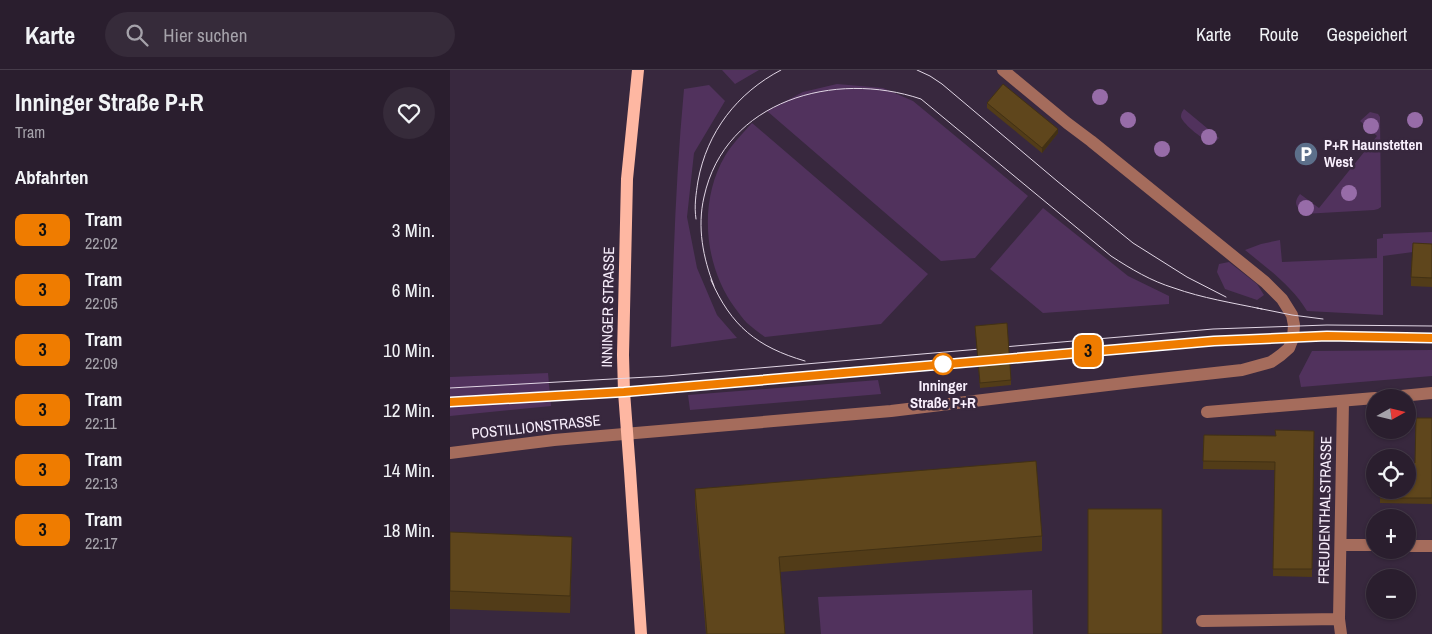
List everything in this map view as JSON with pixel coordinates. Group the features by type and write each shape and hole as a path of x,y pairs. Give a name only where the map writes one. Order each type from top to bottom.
{"main road":[{"name":"INNINGER STRASSE","path":"638,70 627,179 623,355 641,634"}],"street":[{"name":"POSTILLIONSTRASSE","path":"450,453 554,440 891,411 1242,370 1271,362 1289,348 1293,338 1294,326 1292,315 1282,299 1250,269 1066,123 1003,70"},
{"path":"1416,395 1432,393"},
{"path":"1207,412 1366,399"},
{"name":"FREUDENTHALSTRASSE","path":"1341,634 1343,401"},
{"path":"1341,545 1366,545"},
{"path":"1416,546 1432,546"},
{"path":"1202,621 1340,619"}],"shaded area":[{"path":"722,70 759,70 735,84"},
{"path":"837,84 883,88 913,101 1028,196 975,258 941,261 767,111 803,92"},
{"path":"709,85 725,101 694,153 687,217 697,268 717,315 737,338 671,347 675,218 684,89"},
{"path":"1184,109 1219,138 1212,142 1195,132 1181,117"},
{"path":"1370,112 1378,114 1380,117 1381,207 1374,210 1303,214 1296,204 1300,194 1319,208 1377,136 1360,121"},
{"path":"752,123 928,274 881,324 765,337 747,323 735,308 717,273 711,254 708,234 708,213 716,174 734,143"},
{"path":"1043,208 1128,276 1169,296 1169,304 1043,313 990,269"},
{"path":"1432,232 1432,253 1413,252 1383,256 1383,315 1307,311 1287,285 1245,250 1280,240 1282,262 1377,258 1377,239 1383,238 1383,234"},
{"path":"1229,262 1257,284 1264,295 1257,300 1225,289 1217,272 1219,264"},
{"path":"1432,350 1432,376 1301,387 1299,376 1312,351"},
{"path":"548,373 551,406 450,416 450,377"},
{"path":"878,380 881,394 690,410 688,395"},
{"path":"1032,590 1033,634 821,634 818,597"}],"building":[{"path":"1003,84 1058,129 1042,148 987,103"},
{"path":"1413,243 1432,244 1432,278 1411,277"},
{"path":"1007,323 1011,380 980,383 975,326"},
{"path":"1416,418 1432,418 1432,498 1416,498"},
{"path":"1275,430 1314,431 1312,569 1273,569 1275,462 1203,461 1204,435 1276,436"},
{"path":"1036,461 1042,536 779,557 785,634 707,634 695,489"},
{"path":"1088,509 1162,509 1162,634 1088,634"},
{"path":"450,532 572,537 570,596 450,591"}],"tram line":[{"path":"696,219 695,205 702,163 717,130 738,102 765,79 781,70"},
{"path":"917,70 942,84 1133,243 1187,277 1226,297"},
{"path":"714,286 702,242 702,208 716,164 735,137 759,116 788,101 820,92 854,88 888,91 921,99 1111,256 1126,266 1157,282 1195,295 1262,309"},
{"path":"711,280 727,310 748,332 773,349 805,361"},
{"path":"1257,308 1323,319"},
{"path":"450,388 666,376 1213,329 1327,325 1432,326"},
{"path":"450,402 624,392 1214,341 1327,336 1432,338"},
{"name":"3","path":"450,402 624,392 1214,341 1327,336 1432,338"}],"place":[{"name":"P+R Haunstetten West","path":"1306,154"},
{"name":"Inninger Straße P+R","path":"943,364"}]}
